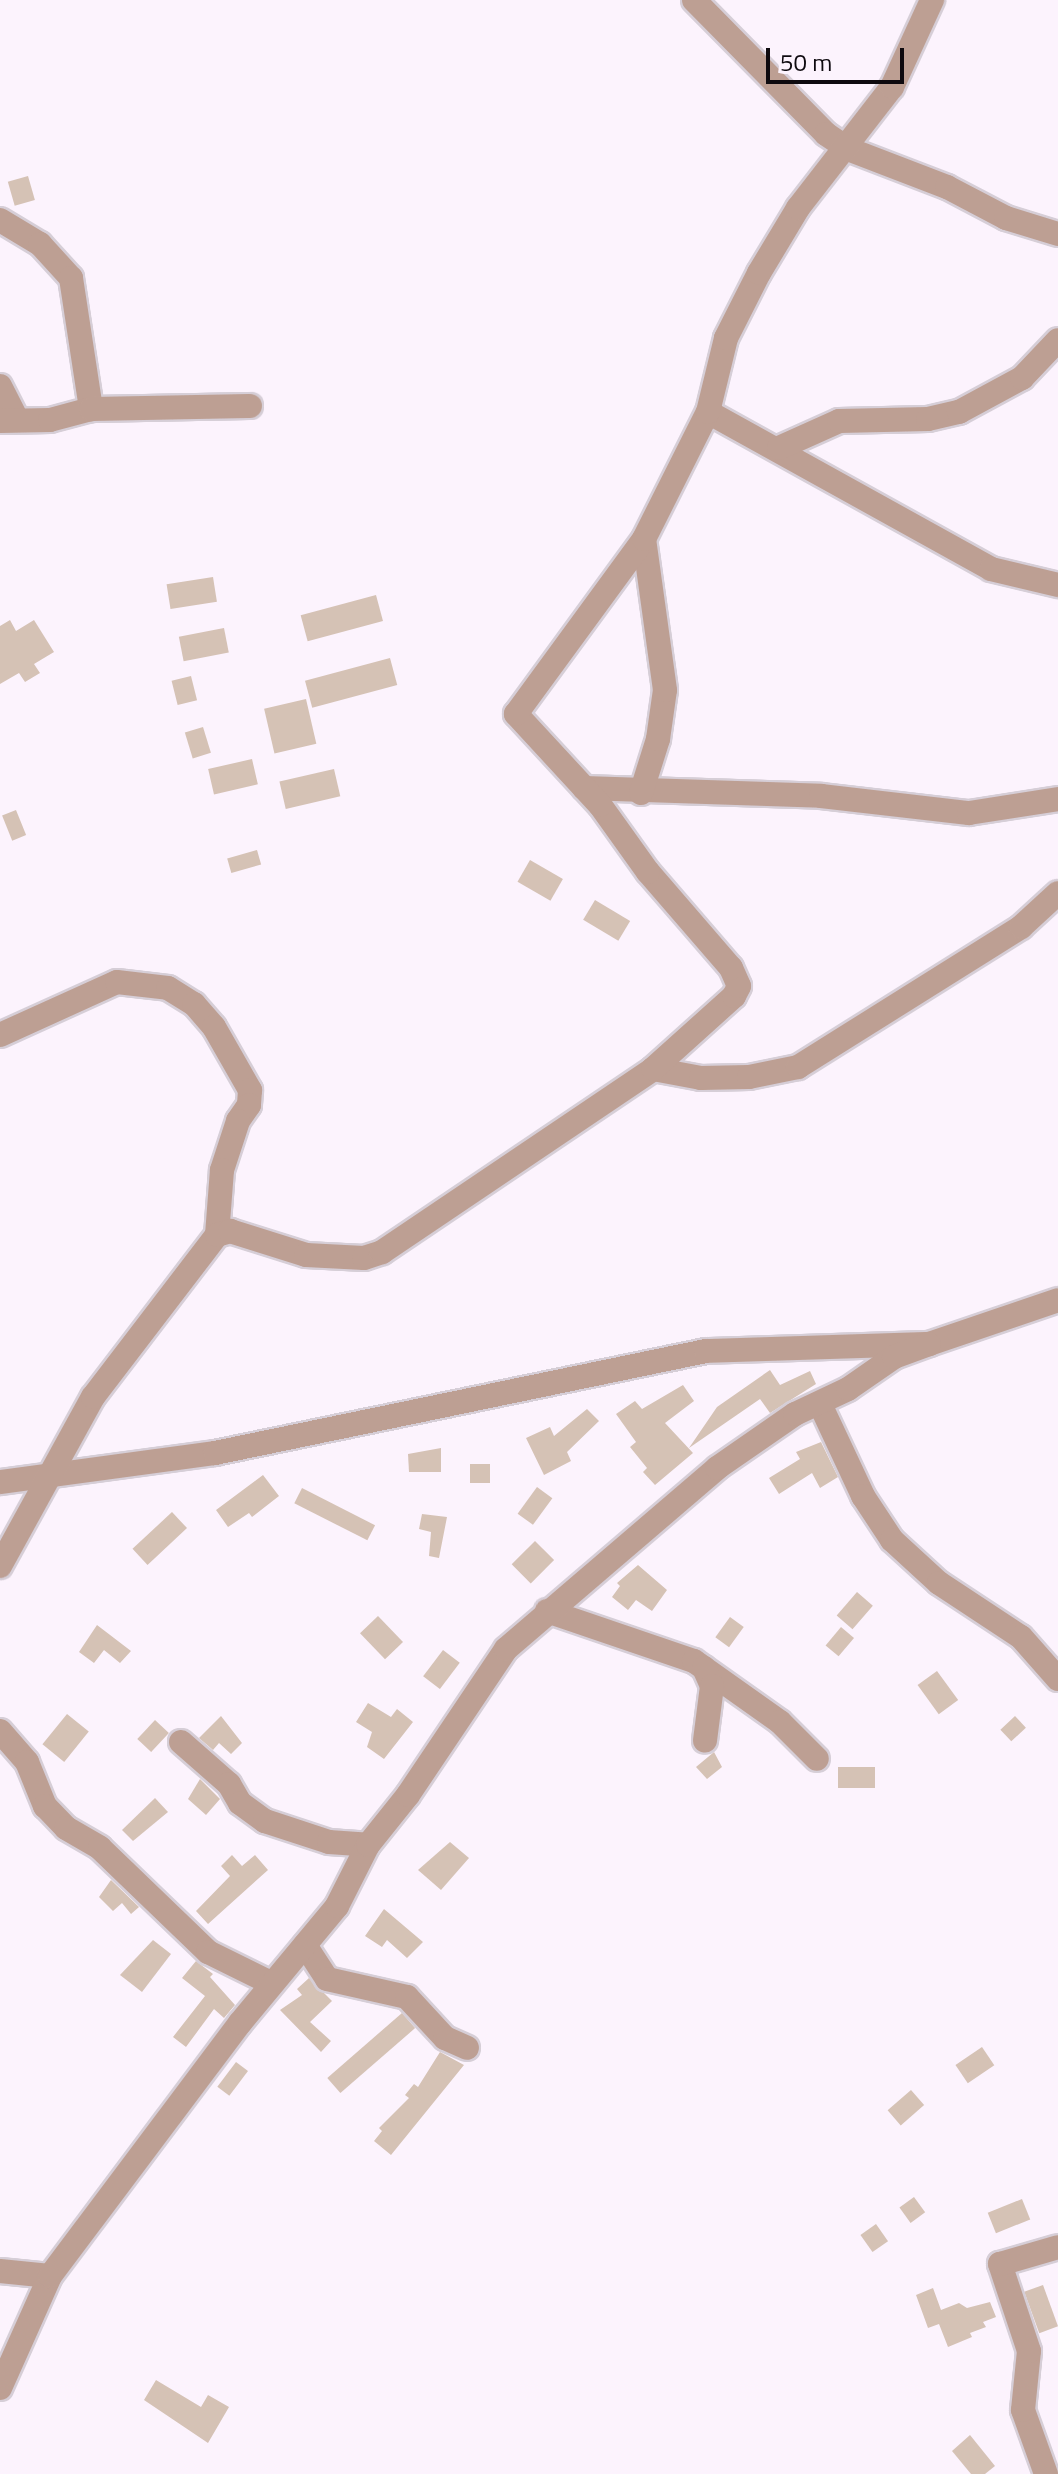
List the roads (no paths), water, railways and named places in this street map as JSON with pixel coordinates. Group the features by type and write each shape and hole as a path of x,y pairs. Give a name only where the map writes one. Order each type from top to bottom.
{"street":[{"path":"694,0 826,134 848,149 947,187 1006,218 1058,234"},
{"path":"217,1235 230,1231 306,1255 364,1258 382,1252 653,1069 734,996 737,977 584,788 516,714 644,539 708,412 726,338 759,273 798,208 848,149 904,66 932,0"},
{"path":"0,220 40,244 71,278 91,409"},
{"path":"779,448 839,421 928,419 959,412 1022,378 1058,340"},
{"path":"0,386 9,420 50,420 91,409 250,406"},
{"path":"708,412 721,423 779,448 991,569 1058,585"},
{"path":"641,793 658,739 665,690 644,539"},
{"path":"584,788 641,793 798,795 969,813 1058,799"},
{"path":"653,1069 725,1078 798,1067 1021,927 1058,893"},
{"path":"0,1035 117,982 168,988 194,1004 214,1027 250,1090 249,1105 238,1121 222,1170 217,1235 93,1397 0,1566"},
{"path":"0,2388 50,2276 271,1983 349,1888 368,1845 408,1795 506,1649 717,1468 894,1357 1058,1300"},
{"path":"0,1482 54,1472 215,1453 706,1351 929,1344"},
{"path":"820,1404 863,1496 892,1540 939,1583 1021,1637 1056,1671"},
{"path":"547,1611 674,1651 704,1668 780,1722 817,1759"},
{"path":"704,1668 712,1686 705,1741"},
{"path":"0,1731 27,1762 45,1806 66,1828 100,1848 208,1952 271,1983"},
{"path":"181,1742 265,1821 320,1840 368,1845"},
{"path":"305,1945 327,1979 407,1997 445,2038 467,2048"},
{"path":"1046,2474 1023,2410 1029,2351 1000,2264 1058,2247"},
{"path":"0,2271 50,2276"}]}
